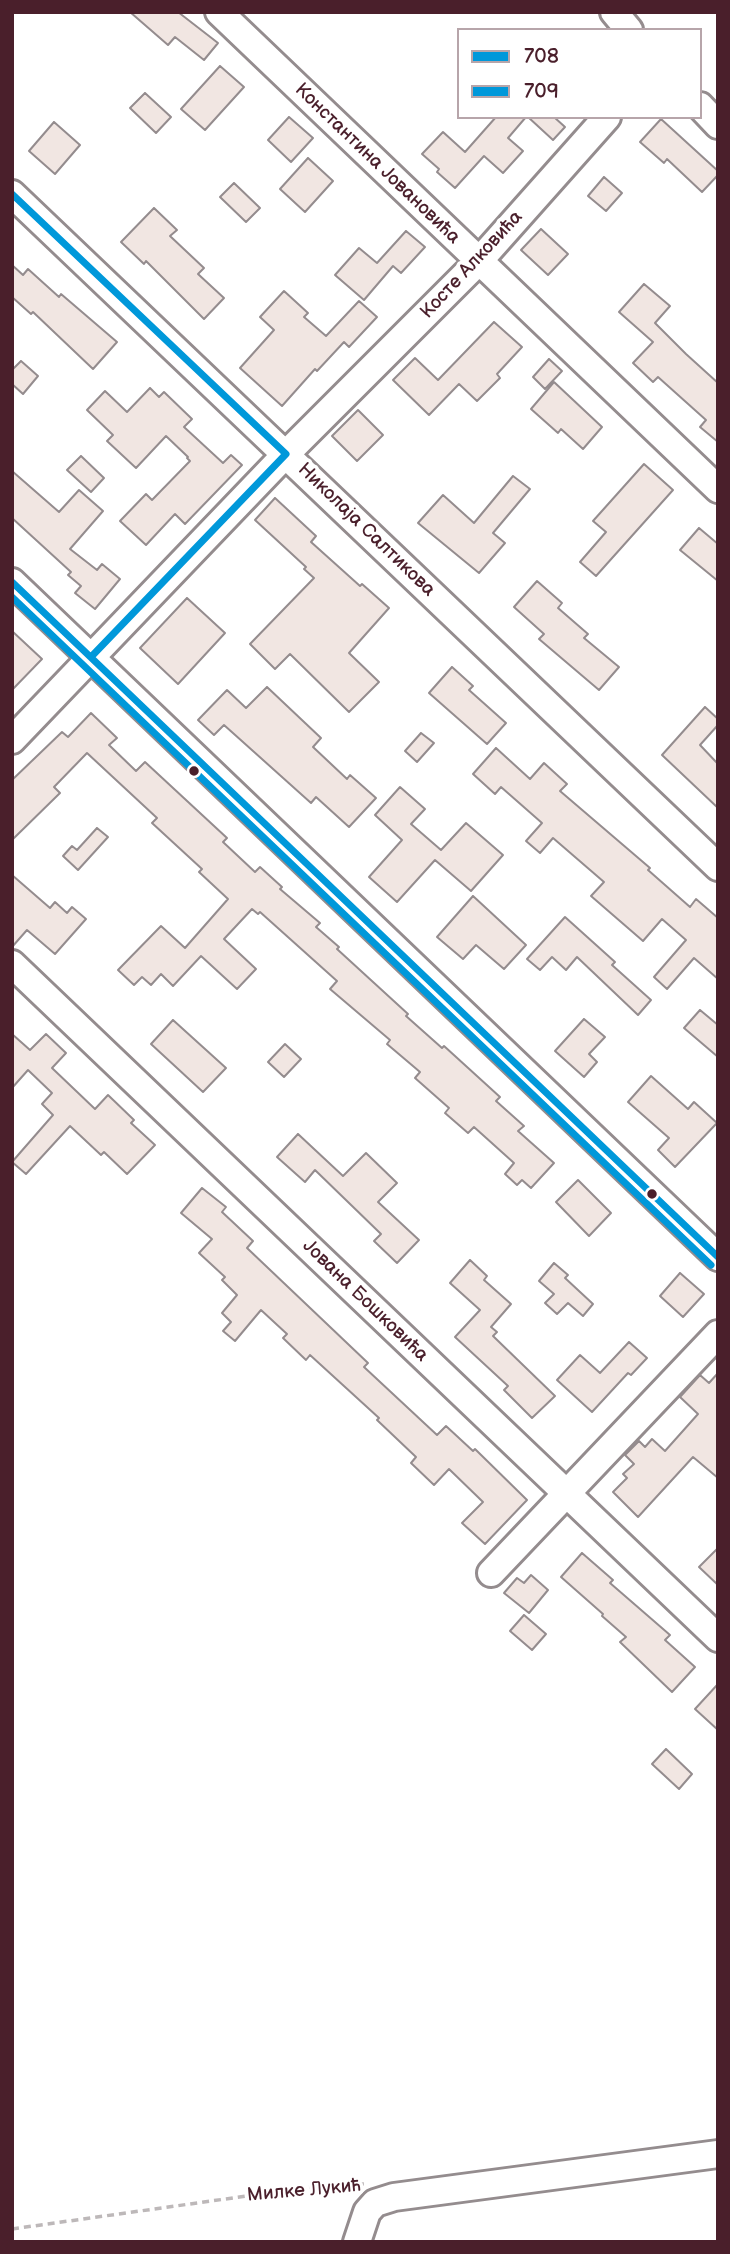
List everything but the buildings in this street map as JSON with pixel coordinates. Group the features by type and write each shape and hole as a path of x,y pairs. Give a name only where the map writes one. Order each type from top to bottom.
{"street":[{"name":"Константина Јовановића","path":"219,12 718,489"},
{"path":"614,12 627,28"},
{"path":"702,108 718,125"},
{"name":"Косте Алковића","path":"12,740 286,454 479,261 605,119"},
{"name":"Николаја Салтикова","path":"12,194 718,867"},
{"path":"12,582 718,1257"},
{"name":"Јована Бошковића","path":"12,964 718,1638"},
{"path":"491,1573 718,1334"},
{"path":"357,2242 366,2211 375,2203 394,2197 718,2154"}],"path":[{"name":"Милке Лукић","path":"12,2229 325,2185 369,2185 394,2197"}],"transit line":[{"name":"708","path":"12,194 286,454 91,657"},
{"name":"708","path":"12,582 718,1257"},
{"name":"709","path":"12,597 711,1265"}]}
